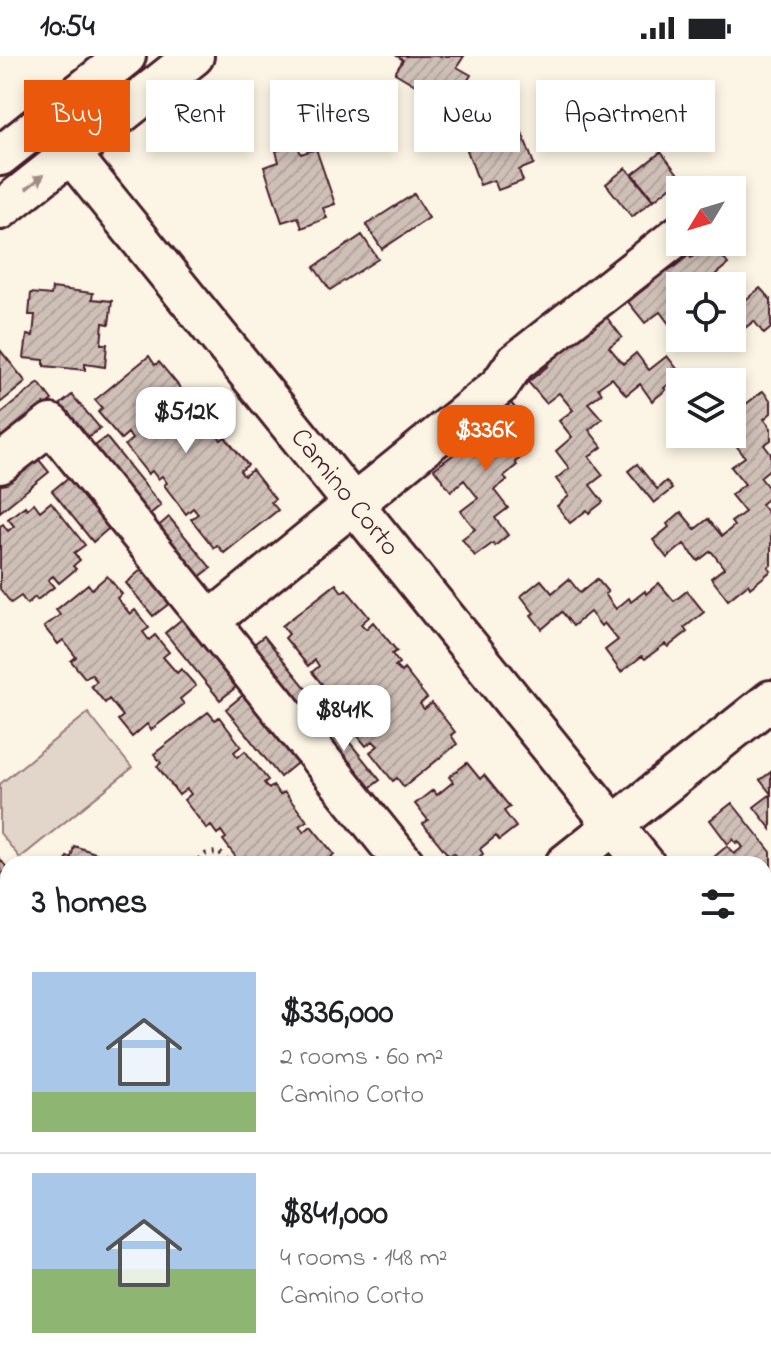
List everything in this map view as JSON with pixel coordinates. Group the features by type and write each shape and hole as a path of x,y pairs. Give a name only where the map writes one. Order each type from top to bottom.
{"street":[{"path":"96,80 126,56"},
{"path":"0,210 194,56"},
{"path":"0,156 24,137"},
{"name":"Camino Corto","path":"71,154 639,856"},
{"path":"210,621 500,385 515,363 666,245"},
{"path":"0,464 51,424 399,856"},
{"path":"575,856 771,700"}],"path":[{"path":"203,856 219,852 223,856"}],"shaded area":[{"path":"88,713 132,768 22,856 18,856 0,833 0,784"}],"building":[{"path":"397,56 464,56 457,67 471,75 468,80 414,80 414,84 395,73 403,60"},
{"path":"520,127 534,164 519,170 523,181 498,190 494,180 480,185 468,152 520,152"},
{"path":"276,152 317,152 335,204 323,208 327,218 302,228 298,217 282,222 264,167 279,162"},
{"path":"661,152 679,176 666,176 666,190 654,200 633,174"},
{"path":"626,168 653,200 632,217 606,184"},
{"path":"414,194 429,218 382,249 366,225"},
{"path":"362,235 378,259 330,290 314,267"},
{"path":"688,256 722,256 728,264 718,272 666,272 666,320 660,312 645,323 628,302 648,286 645,282 665,267 669,271"},
{"path":"52,288 93,293 92,299 112,301 109,324 103,323 101,344 107,344 105,367 85,364 85,370 44,366 44,360 24,358 27,335 33,336 35,315 29,315 31,293 51,295"},
{"path":"760,288 771,300 771,328 764,334 754,321 746,327 746,300"},
{"path":"605,315 622,337 609,347 623,364 636,353 649,370 667,356 676,368 666,368 666,390 652,401 640,384 626,395 612,378 598,388 602,393 588,403 602,419 589,430 602,447 589,457 603,475 590,485 603,502 570,523 557,506 569,496 556,479 569,468 556,451 572,437 559,421 573,410 559,393 546,403 528,382 548,366 545,363"},
{"path":"0,350 26,382 0,403"},
{"path":"149,356 155,365 159,362 182,390 175,397 178,401 186,395 209,424 205,427 210,434 214,431 221,440 225,437 248,465 240,471 244,476 252,470 275,499 271,502 278,510 224,553 217,545 214,548 191,519 198,514 193,508 186,514 164,485 167,483 162,476 158,479 152,471 148,474 125,445 132,439 128,433 121,439 98,412 102,408 95,400"},
{"path":"39,383 52,400 0,442 0,414"},
{"path":"763,391 771,401 771,413 764,419 771,428 771,440 764,445 771,454 771,468 760,477 771,491 771,496 761,504 771,517 771,565 768,567 771,571 728,600 711,578 724,568 711,551 698,561 684,544 667,558 653,540 681,512 695,529 708,519 722,536 734,526 731,522 745,512 731,495 745,484 731,467 745,457 738,448 746,448 746,404"},
{"path":"72,395 100,428 83,442 56,408"},
{"path":"511,403 528,424 515,434 529,452 515,462 517,465 504,476 507,480 494,490 508,508 495,518 508,535 475,556 462,539 475,529 461,511 478,498 464,480 451,491 434,469 454,454 451,450 471,434 468,430 488,414 491,418"},
{"path":"106,437 161,505 144,519 89,451"},
{"path":"35,455 49,472 0,512 0,484"},
{"path":"637,464 657,489 666,481 672,489 654,503 628,471"},
{"path":"69,477 109,528 93,542 52,491"},
{"path":"51,502 85,545 74,553 80,560 73,566 76,569 59,583 53,576 48,580 54,587 37,600 35,597 27,604 21,596 11,603 0,589 0,526 3,524 8,531 14,526 8,519 25,506 27,509 34,503 40,511"},
{"path":"169,517 211,568 194,581 153,531"},
{"path":"142,569 170,603 153,616 126,583"},
{"path":"107,576 122,594 117,598 130,614 135,610 149,628 143,632 149,640 155,635 169,652 163,657 177,673 181,669 196,686 180,699 184,704 151,730 147,724 132,737 118,720 123,716 109,699 105,703 91,686 97,681 91,674 85,678 71,661 76,657 63,640 58,644 44,627 60,615 56,610 88,584 92,589"},
{"path":"569,579 580,593 597,579 616,609 629,598 631,602 645,591 646,594 659,583 674,601 687,591 704,612 684,628 687,632 668,647 665,644 645,659 642,656 621,672 605,650 618,640 590,612 573,626 562,612 542,629 521,596 541,580 552,593"},
{"path":"336,584 342,592 346,589 369,617 361,624 366,629 373,622 397,651 392,654 399,663 395,666 401,672 404,669 427,698 420,704 424,709 432,703 455,732 451,735 457,744 404,787 397,778 393,781 370,752 378,746 373,741 366,746 343,718 347,715 340,707 343,704 338,697 335,700 312,672 319,666 315,660 308,666 285,638 289,634 282,626"},
{"path":"182,619 236,687 220,700 165,633"},
{"path":"264,636 318,703 302,716 248,649"},
{"path":"243,695 297,763 280,777 226,709"},
{"path":"208,712 215,720 219,717 241,746 234,752 238,757 245,751 268,780 264,783 269,789 273,786 280,795 284,792 307,821 299,826 304,832 311,826 334,854 235,856 223,840 226,838 221,831 217,834 211,826 207,829 184,800 191,794 187,789 179,795 157,766 161,763 154,754"},
{"path":"325,712 380,780 363,793 308,726"},
{"path":"467,763 480,779 484,775 510,807 504,811 516,827 499,840 496,836 480,849 483,854 480,856 456,856 454,853 449,856 423,824 428,820 415,804 433,790 437,795 453,782 449,777"},
{"path":"771,772 771,794 760,780"},
{"path":"771,794 771,829 754,807"},
{"path":"732,803 771,856 715,856 727,846 734,854 743,847 733,839 728,844 710,820"},
{"path":"74,846 105,856 72,856"}]}
